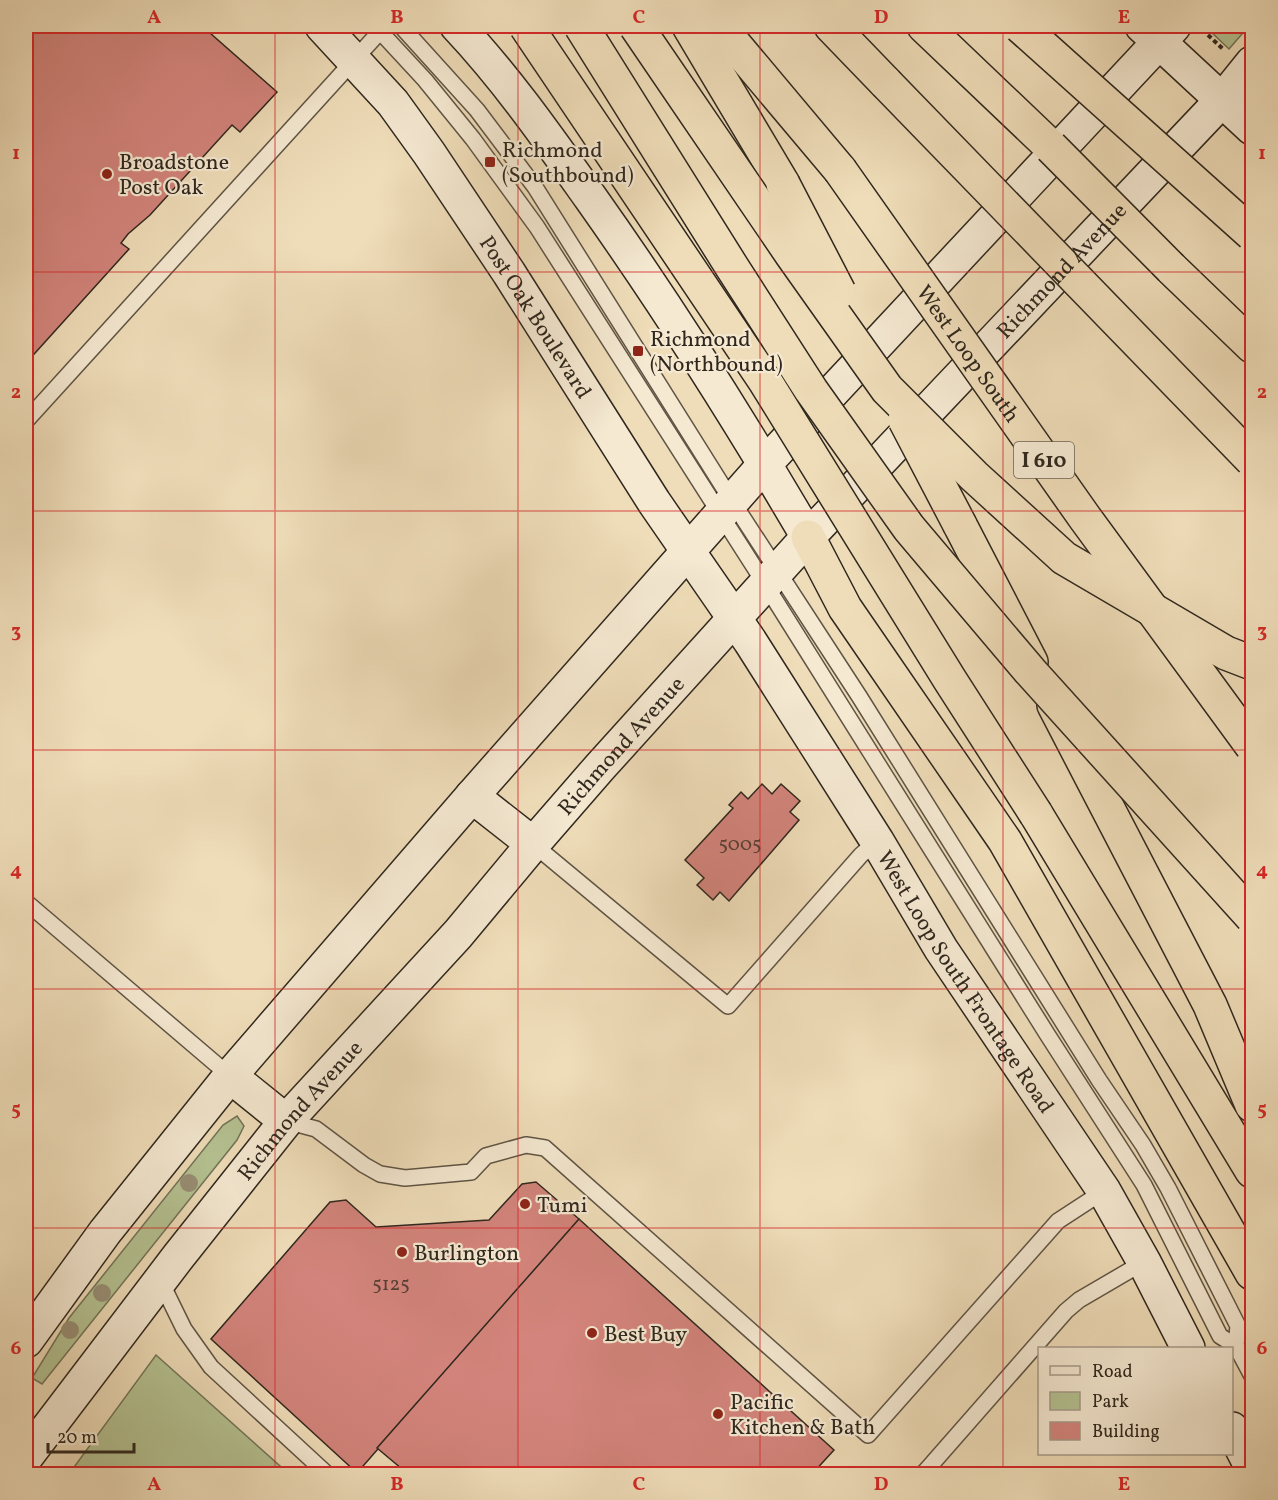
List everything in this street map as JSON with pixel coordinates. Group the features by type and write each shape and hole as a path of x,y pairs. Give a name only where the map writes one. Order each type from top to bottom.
{"highway":[{"path":"526,26 765,381 950,680 1036,814 1252,1172"},
{"path":"581,26 812,390 909,528 1030,671 1252,917"},
{"path":"636,26 792,255 887,389 974,476 1064,558 1226,653 1252,663"},
{"path":"688,26 783,184 1210,1005 1252,1106"},
{"name":"West Loop South","path":"719,26 840,170 1085,518 1252,746"},
{"path":"831,26 1252,460"},
{"path":"1020,26 1252,234"},
{"path":"933,35 1059,155 1252,346"},
{"path":"808,537 846,608 1005,841 1252,1273"}],"main road":[{"name":"Post Oak Boulevard","path":"322,26 355,59 393,103 429,153 509,273 654,502 734,619"},
{"path":"457,26 486,57 591,198 662,299 808,537"},
{"path":"26,1341 105,1232 230,1076 472,796 765,464 1159,31 1252,128"},
{"name":"Richmond Avenue","path":"26,1457 160,1280 286,1121 458,934 533,844 808,537 1223,99 1239,58"},
{"name":"West Loop South Frontage Road","path":"734,619 782,690 877,841 941,949 1104,1191 1187,1347"},
{"path":"472,796 533,844"},
{"path":"230,1076 286,1121"},
{"path":"1233,1431 1252,1468"}],"lane":[{"path":"401,26 477,110 535,187 726,508"},
{"path":"26,421 355,59 380,27 473,139 537,227 726,508 771,578 1047,1034 1144,1185 1220,1335 1236,1346 1252,1376"},
{"path":"533,844 728,1006 861,855 877,841"},
{"path":"26,902 230,1076"},
{"path":"286,1121 316,1129 364,1165 380,1174 405,1178 471,1172 486,1156 526,1145 545,1148 868,1435 1058,1221 1104,1191"},
{"path":"923,1474 1066,1311 1079,1300 1144,1262"},
{"path":"160,1280 184,1329 211,1367 327,1474"}],"path":[{"path":"1208,35 1239,58"}],"green space":[{"path":"1215,26 1249,26 1229,49 1210,31"},
{"path":"237,1116 244,1126 237,1140 42,1384 32,1378 69,1318 223,1125"},
{"path":"156,1355 289,1474 69,1474"}],"building":[{"name":"Broadstone Post Oak","path":"26,26 202,26 277,92 240,132 232,125 150,215 128,234 121,243 129,249 26,363"},
{"path":"762,784 772,794 781,784 800,801 790,812 799,820 729,901 720,892 713,900 697,885 704,878 685,860 733,808 729,805 741,792 748,799"},
{"path":"536,1182 579,1219 357,1473 211,1339 330,1202 346,1200 376,1227 489,1220 522,1184"},
{"name":"Best Buy","path":"579,1219 834,1450 812,1474 408,1474 377,1448"}],"place":[{"name":"Richmond (Southbound)","path":"490,162"},
{"name":"Broadstone Post Oak","path":"107,174"},
{"name":"Richmond (Northbound)","path":"638,351"},
{"name":"Tumi","path":"525,1204"},
{"name":"Burlington","path":"402,1252"},
{"name":"Best Buy","path":"592,1333"},
{"name":"Pacific Kitchen & Bath","path":"718,1414"}]}
